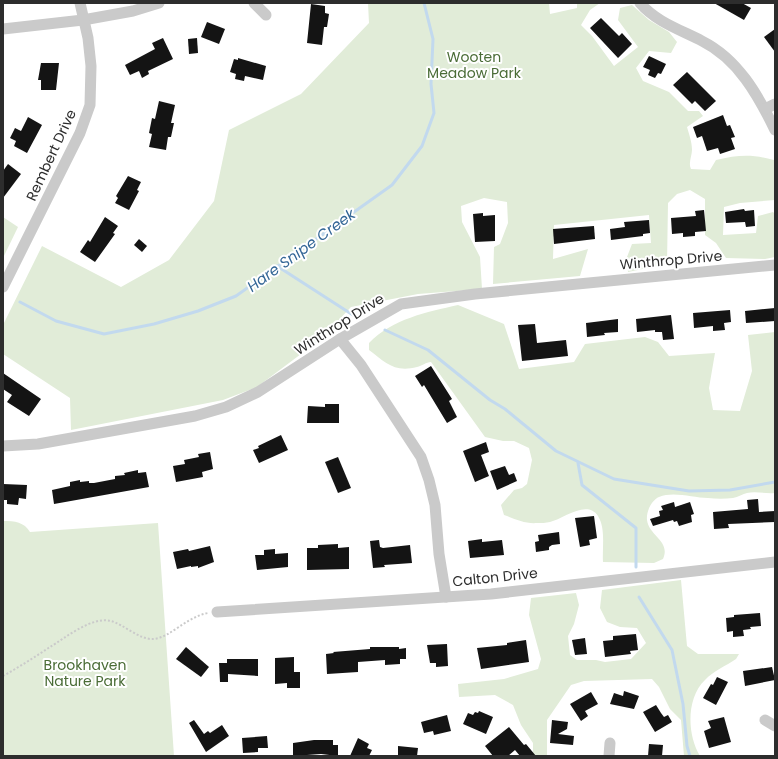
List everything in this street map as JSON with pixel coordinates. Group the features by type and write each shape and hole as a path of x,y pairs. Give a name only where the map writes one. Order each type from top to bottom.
{"street":[{"name":"Rembert Drive","path":"3,287 80,133 90,105 91,66 80,3"},
{"path":"3,28 83,20 133,11 159,3"},
{"path":"254,3 266,15"},
{"path":"640,3 646,10 672,27 704,41 729,58 770,107 775,130"},
{"name":"Winthrop Drive","path":"3,446 38,444 195,416 226,407 264,388 340,339 401,304 475,294 775,265"},
{"path":"340,339 361,365 421,457 429,480 435,505 439,554 446,597"},
{"name":"Calton Drive","path":"217,612 491,594 775,562"},
{"path":"609,756 610,743"}],"path":[{"path":"3,676 51,647 71,632 90,624 110,620 144,637 152,639 167,634 193,617 217,612"}],"green space":[{"name":"Wooten Meadow Park","path":"368,3 549,3 550,14 577,8 577,3 600,3 590,10 581,25 592,36 614,66 638,47 618,20 620,8 632,5 649,20 669,32 677,42 671,53 649,51 636,68 643,81 669,92 688,111 699,111 703,116 687,127 692,147 690,164 691,169 710,170 716,160 738,156 752,156 774,160 775,200 740,203 724,207 723,235 756,233 758,216 773,212 775,214 775,257 765,259 726,258 716,243 705,235 705,199 690,190 677,194 668,203 667,264 628,272 627,257 632,244 651,243 649,215 554,225 553,259 588,249 580,276 493,284 494,247 500,244 508,223 507,202 484,198 461,206 462,222 480,257 482,289 418,294 351,307 321,339 257,387 223,400 71,430 70,398 3,354 3,325 42,246 121,287 169,260 214,201 229,130 301,94 369,23"},
{"path":"3,217 18,227 3,258"},
{"path":"458,305 504,324 519,369 574,362 585,344 645,337 658,342 669,356 715,353 709,388 713,410 740,411 752,371 748,335 775,332 775,493 750,492 735,498 727,499 702,498 684,495 665,495 656,498 649,510 647,520 651,530 662,543 665,553 663,559 654,563 603,562 602,527 598,516 593,511 588,509 544,523 524,522 504,515 501,505 514,490 522,488 527,484 532,460 529,448 514,441 503,441 485,437 431,362 402,369 390,365 369,350 369,343 388,328 399,322 422,314"},
{"name":"Brookhaven Nature Park","path":"3,521 11,521 22,524 30,532 158,523 174,756 3,756"},
{"path":"681,580 687,646 698,654 739,654 736,659 708,677 694,697 690,717 691,727 693,738 700,756 684,756 681,720 670,709 659,687 652,679 584,681 571,685 547,720 547,756 533,756 533,743 521,725 513,705 495,695 459,697 458,684 504,679 538,669 541,659 529,615 531,598 576,593 579,605 574,624 568,636 570,655 577,660 596,660 605,662 631,659 646,643 637,628 620,627 607,622 600,608 602,590"}],"building":[{"path":"714,3 742,3 751,8 744,20"},
{"path":"311,4 325,6 325,13 329,14 327,27 324,27 322,45 307,43"},
{"path":"601,18 619,36 622,33 632,44 618,58 590,28"},
{"path":"207,22 225,29 219,44 201,37"},
{"path":"775,29 775,52 764,37"},
{"path":"163,38 173,59 148,71 149,74 142,78 139,71 130,75 125,65 155,49 152,43"},
{"path":"197,38 198,53 189,54 188,39"},
{"path":"649,56 666,64 661,74 658,73 655,78 648,75 650,70 643,67"},
{"path":"238,58 266,66 263,80 245,76 244,81 235,79 236,74 230,72 234,59 238,60"},
{"path":"41,63 59,63 56,90 41,90 41,80 38,80"},
{"path":"687,72 716,101 705,111 695,101 692,104 673,85"},
{"path":"159,101 175,105 171,123 174,123 171,137 168,137 166,150 149,147 152,134 149,133 152,118 155,119"},
{"path":"723,115 727,126 730,125 735,137 731,138 735,149 720,154 718,148 707,151 702,136 697,138 693,127"},
{"path":"28,117 42,125 27,153 14,146 16,141 10,138 15,128 21,131"},
{"path":"8,164 21,174 3,198 3,171"},
{"path":"128,176 141,182 137,190 139,191 129,210 115,203 118,198 116,196"},
{"path":"744,209 745,211 754,210 755,226 746,227 745,222 726,223 725,212"},
{"path":"704,210 706,231 695,232 695,236 683,237 683,233 672,234 671,218 696,216 695,211"},
{"path":"483,213 483,216 495,215 495,241 475,242 473,214"},
{"path":"105,217 118,226 113,233 115,234 95,262 80,252 88,240 90,242"},
{"path":"649,220 650,233 643,234 643,236 611,240 610,229 625,227 624,222"},
{"path":"594,226 595,239 554,244 553,229"},
{"path":"139,239 147,246 142,252 134,245"},
{"path":"775,308 775,321 746,323 745,311"},
{"path":"730,310 731,322 724,323 725,330 713,331 713,326 694,328 693,313"},
{"path":"671,315 674,339 663,340 662,332 655,332 655,330 637,332 636,319"},
{"path":"618,319 618,332 604,333 605,335 587,337 586,323"},
{"path":"535,324 537,343 566,340 568,356 522,361 518,325"},
{"path":"431,366 452,399 449,401 457,417 447,423 424,385 422,387 415,376"},
{"path":"3,373 41,399 29,416 7,402 12,395 3,389"},
{"path":"325,404 339,404 339,423 307,423 308,406 325,407"},
{"path":"281,435 288,450 259,463 253,450"},
{"path":"486,442 489,452 481,455 489,476 475,482 463,451"},
{"path":"210,452 213,469 202,472 203,477 176,482 173,466 185,464 184,460 199,457 198,454"},
{"path":"338,457 351,488 338,493 325,462"},
{"path":"505,466 509,475 514,473 517,481 497,490 490,471"},
{"path":"138,470 138,473 146,472 149,487 54,504 52,490 70,486 70,482 80,480 80,482 89,481 89,483 94,483 115,479 115,476 125,475 124,473"},
{"path":"3,484 27,485 26,499 19,498 18,505 7,504 7,500 3,500"},
{"path":"758,499 759,512 775,511 775,522 728,524 729,528 714,529 713,512 748,509 747,500"},
{"path":"674,502 675,507 690,502 694,514 691,515 692,522 679,526 677,521 674,522 673,520 653,526 650,519 660,516 659,511 663,510 661,506"},
{"path":"594,516 597,538 589,540 590,545 580,547 575,518"},
{"path":"559,532 560,544 552,545 549,547 549,550 536,552 535,542 539,541 538,535"},
{"path":"482,539 482,542 502,540 504,555 470,558 468,541"},
{"path":"379,540 380,547 383,548 410,545 412,563 384,565 385,567 373,568 370,541"},
{"path":"338,544 338,548 349,547 349,569 307,570 307,548 318,548 318,545"},
{"path":"210,546 214,562 198,568 198,566 191,566 177,569 173,552 188,549 189,551"},
{"path":"275,549 275,554 288,553 288,567 257,570 255,555 264,555 264,550"},
{"path":"760,613 761,626 750,627 751,629 743,630 744,636 733,637 733,631 727,632 726,618 734,617 734,615"},
{"path":"636,634 638,650 630,651 631,654 605,657 603,641 613,640 613,636"},
{"path":"585,638 587,654 575,655 572,640"},
{"path":"526,640 529,662 481,669 477,648 507,645 507,643"},
{"path":"447,644 448,666 436,667 436,663 430,663 427,645"},
{"path":"186,647 209,667 201,677 176,659"},
{"path":"370,647 406,648 406,659 400,659 400,664 385,665 385,660 358,662 358,672 327,674 326,654 370,649"},
{"path":"294,657 294,672 300,672 300,688 287,688 287,683 275,684 275,658"},
{"path":"227,659 258,659 258,676 228,674 228,682 220,682 219,663 227,663"},
{"path":"772,667 775,680 745,686 743,671"},
{"path":"717,677 728,682 716,705 703,698"},
{"path":"624,691 639,696 634,709 610,704 614,693 623,696"},
{"path":"591,692 598,704 585,711 588,716 581,721 570,704"},
{"path":"656,705 664,717 668,715 672,722 655,732 643,712"},
{"path":"479,711 493,717 486,734 463,724 468,713 473,715 475,712 478,713"},
{"path":"447,715 451,731 434,735 433,731 424,733 421,722"},
{"path":"724,717 731,742 709,748 704,731 711,728 708,721"},
{"path":"194,720 204,734 208,731 210,733 222,725 229,736 206,752 189,723"},
{"path":"552,720 568,722 567,729 558,734 574,736 573,745 550,743"},
{"path":"509,727 524,745 526,744 536,756 520,756 515,750 508,756 493,756 485,746"},
{"path":"267,736 268,748 258,748 258,752 243,753 242,738"},
{"path":"358,738 369,744 367,748 372,750 369,756 350,756"},
{"path":"314,740 333,740 333,745 338,745 338,756 321,754 293,756 293,743"},
{"path":"649,744 663,745 662,756 648,756"},
{"path":"398,746 418,748 417,756 398,756"}],"waterway":[{"name":"Hare Snipe Creek","path":"20,302 56,321 104,334 154,324 198,311 236,296 392,185 422,146 434,113 431,84 433,39 424,3"},
{"path":"277,266 356,317"},
{"path":"385,330 428,350 490,400 505,409 556,451 614,479 689,491 730,490 775,482"},
{"path":"578,463 582,485 636,528 636,567"},
{"path":"639,597 672,650 683,704 687,746 690,756"}]}
